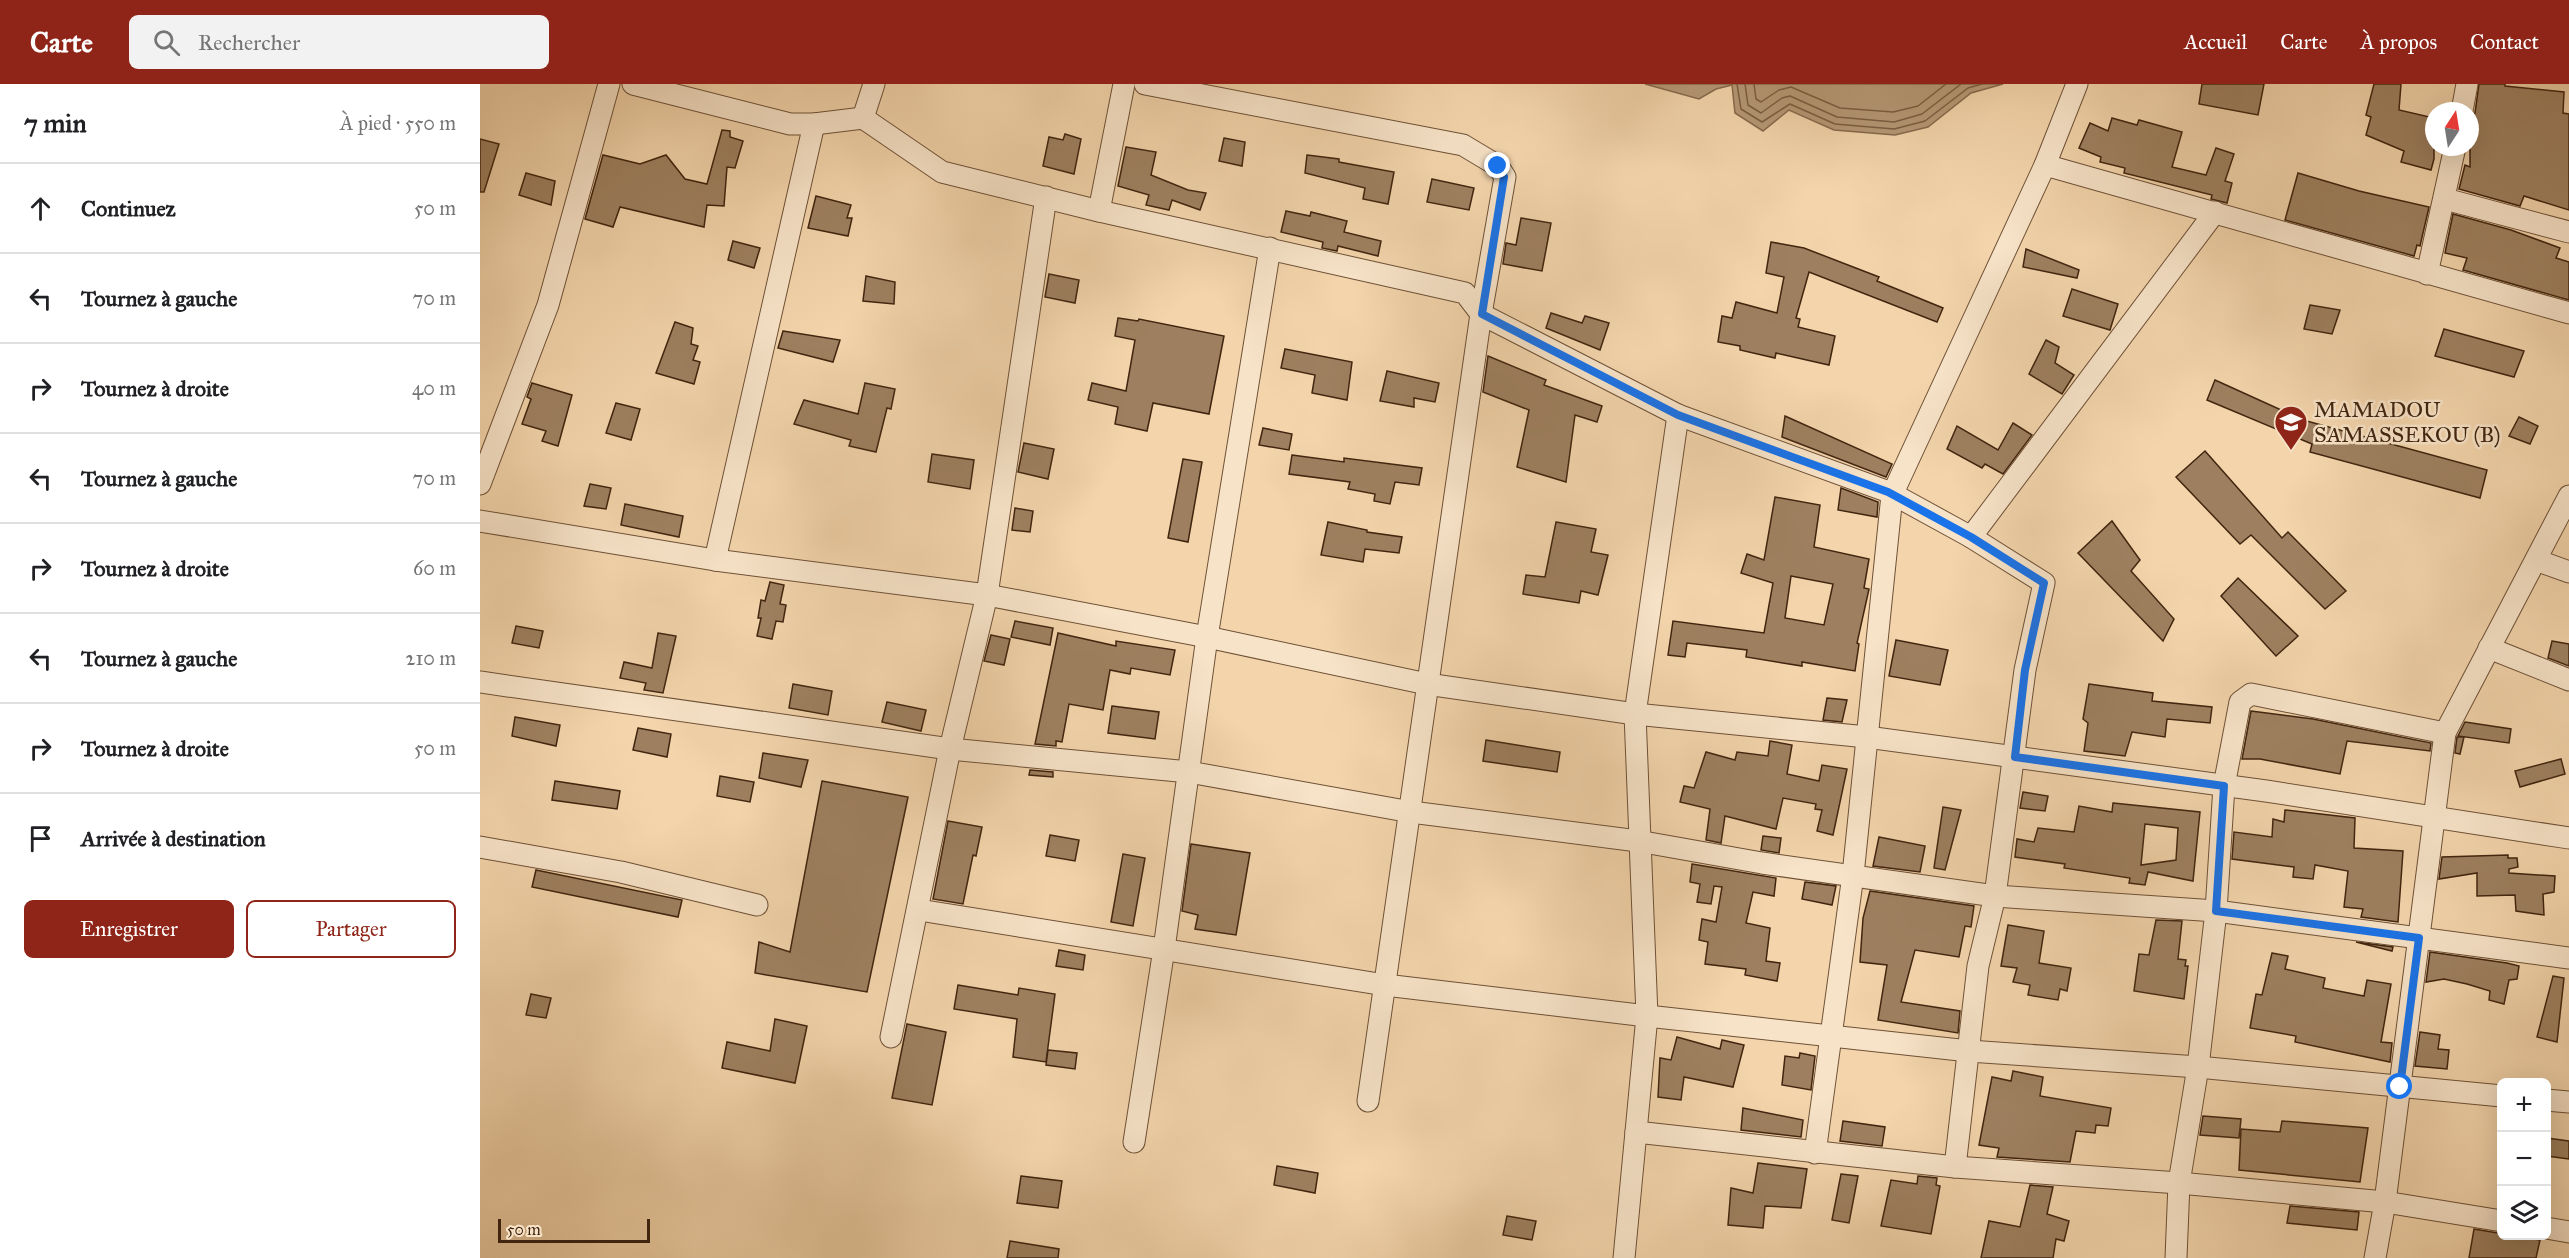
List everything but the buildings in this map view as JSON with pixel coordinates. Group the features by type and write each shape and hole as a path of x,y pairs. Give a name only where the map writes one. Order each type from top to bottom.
{"street":[{"path":"480,484 548,305 609,84"},
{"path":"633,84 790,124 814,124 863,118 942,172 1099,211 1465,293 1482,314 1678,415 1892,495 1971,537 2044,583 2025,670 1995,896 1978,966 1955,1167"},
{"path":"863,118 874,84"},
{"path":"1099,211 1124,84"},
{"path":"1145,84 1463,145 1498,166 1504,177 1427,684 1411,812 1368,1101"},
{"path":"1815,1153 1853,875 1892,495 2044,165 2077,84"},
{"path":"2464,102 2467,84"},
{"path":"715,560 814,124"},
{"path":"2427,274 2453,156"},
{"path":"2044,165 2569,313"},
{"path":"891,1037 919,910 950,749 987,595 1046,197"},
{"path":"2445,199 2569,232"},
{"path":"1971,537 2215,212"},
{"path":"1134,1142 1164,949 1207,636 1270,248"},
{"path":"1624,1258 1647,1016 1638,841 1635,714 1678,415"},
{"path":"2375,1258 2385,1202 2445,733 2569,496"},
{"path":"480,521 715,560 987,595 1207,636 1427,684 1635,714 1866,737 2015,757 2569,838"},
{"path":"2536,560 2569,572"},
{"path":"2489,648 2569,680"},
{"path":"480,682 950,749 1189,772 1411,812 1638,841 1762,863 1995,896 2216,911 2569,958"},
{"path":"2176,1258 2179,1183 2198,1067 2216,911 2224,786 2240,702 2251,694 2445,733"},
{"path":"480,847 621,872 757,905"},
{"path":"919,910 1385,986 1969,1051 2198,1067 2497,1096"},
{"path":"2551,1100 2569,1102"},
{"path":"1636,1132 1955,1167 2179,1183 2385,1202 2497,1220"},
{"path":"2551,1229 2569,1232"}],"water":[{"path":"1645,84 2003,84 1971,93 1928,127 1895,135 1834,130 1789,110 1763,131 1735,113 1732,85 1716,89 1699,99"}],"place":[{"name":"MAMADOU SAMASSEKOU (B)","path":"2291,451"}],"route":[{"path":"1498,166 1504,177 1482,314 1678,415 1888,492 1971,537 2044,583 2025,670 2015,757 2224,786 2216,911 2419,938 2400,1087"}]}
